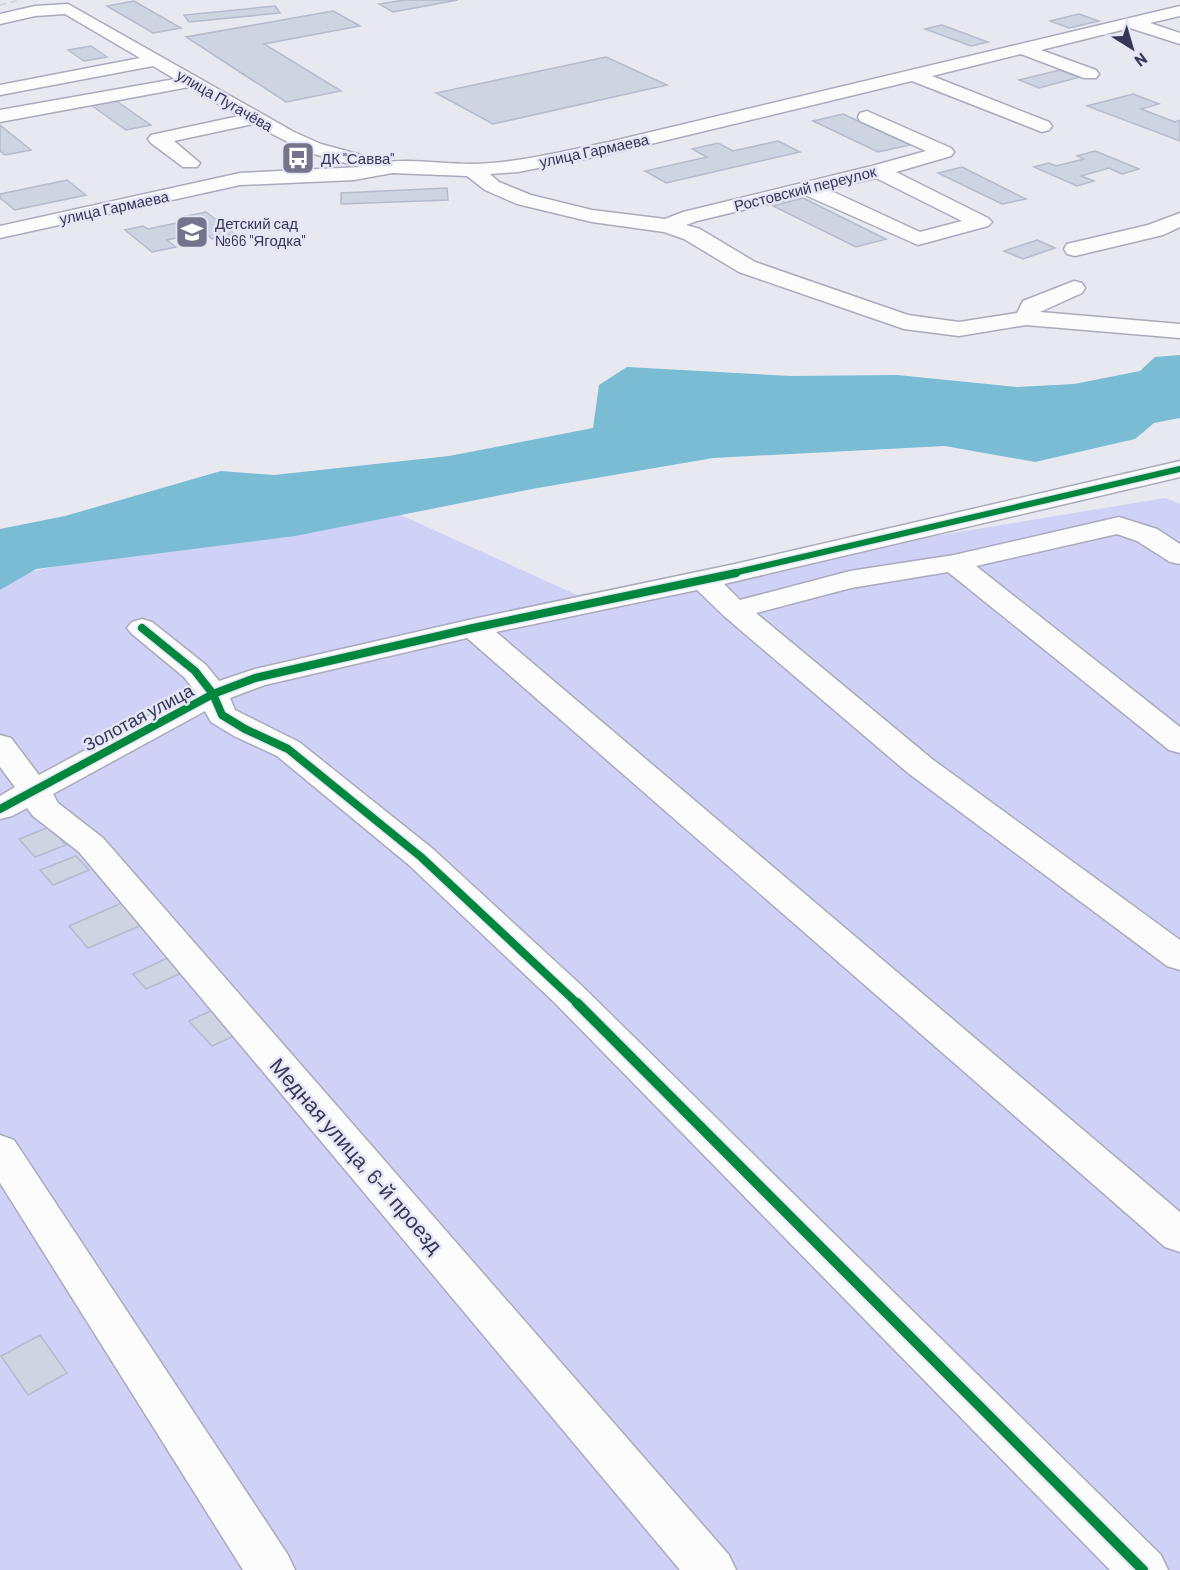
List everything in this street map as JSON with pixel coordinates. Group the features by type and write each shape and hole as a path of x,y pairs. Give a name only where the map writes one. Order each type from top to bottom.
{"street":[{"name":"улица Пугачёва","path":"0,20 72,5 156,60 287,136 314,148 392,167"},
{"name":"улица Гармаева","path":"0,242 316,175 354,174 392,167 472,170 518,166 609,148 1180,11"},
{"path":"1132,23 1180,39"},
{"path":"1023,50 1090,74"},
{"path":"0,90 156,60"},
{"path":"914,75 1041,126"},
{"path":"0,116 192,81"},
{"name":"Ростовский переулок","path":"667,226 690,216 878,171 944,152 867,117"},
{"path":"190,163 158,139 256,118"},
{"path":"472,170 492,186 524,200 592,216 667,226 692,234 747,267 904,322 959,329 1026,318 1180,331"},
{"path":"807,188 918,239 981,222 878,171"},
{"path":"1075,249 1155,230 1180,219"},
{"path":"1026,318 1031,306 1074,288"},
{"name":"Золотая улица","path":"0,810 213,694 255,678 473,628 703,580 1180,469"},
{"path":"734,610 850,580 954,563 1119,525 1148,535 1180,556"},
{"path":"954,563 1180,743"},
{"path":"703,580 734,610 920,766 1180,958"},
{"path":"142,628 195,671 213,694 222,715 245,729 288,749 421,857 568,994 1143,1570"},
{"path":"473,628 1180,1236"},
{"name":"Медная улица, 6-й проезд","path":"0,745 34,790 45,809 91,845 711,1570"},
{"path":"0,1150 270,1570"}],"shaded area":[{"path":"1180,355 1180,418 1154,423 1135,439 1035,462 945,446 713,458 532,489 295,536 36,569 0,590 0,529 65,516 221,471 274,475 449,456 593,428 599,385 627,367 791,376 897,375 1017,387 1074,384 1140,371 1155,357"},
{"path":"1165,498 1180,504 1180,1570 0,1570 0,579 122,551 394,512 577,595"}],"building":[{"path":"405,0 458,0 393,12 379,4"},
{"path":"134,1 181,28 153,33 107,6"},
{"path":"275,6 280,13 189,22 184,15"},
{"path":"333,11 360,26 264,44 341,91 286,102 186,37"},
{"path":"1079,14 1099,21 1069,28 1050,21"},
{"path":"942,25 988,42 971,46 925,29"},
{"path":"91,46 107,57 84,61 68,50"},
{"path":"606,57 667,85 493,124 436,93"},
{"path":"1060,70 1080,77 1039,88 1019,80"},
{"path":"1133,94 1159,104 1141,109 1175,122 1180,120 1180,141 1087,106"},
{"path":"112,98 151,125 126,130 88,103"},
{"path":"843,114 910,145 878,152 813,121"},
{"path":"0,125 31,150 5,155 0,151"},
{"path":"778,141 800,152 666,183 645,171 707,157 692,149 718,143 733,151"},
{"path":"1095,151 1139,169 1122,174 1109,168 1081,176 1094,181 1077,186 1034,167 1049,163 1056,166 1084,159 1077,156"},
{"path":"962,167 1026,199 1002,204 938,173"},
{"path":"67,180 86,195 15,210 0,198 0,194"},
{"path":"447,188 448,200 341,204 341,193"},
{"path":"803,198 886,239 856,247 773,206"},
{"path":"206,212 235,234 212,239 204,232 167,240 176,247 152,252 125,230 143,226 148,229 186,221 182,217"},
{"path":"1037,240 1055,248 1023,259 1004,251"},
{"path":"49,827 66,845 35,857 19,839"},
{"path":"76,856 89,870 53,885 40,870"},
{"path":"122,903 142,925 88,948 69,926"},
{"path":"172,956 186,971 146,989 133,974"},
{"path":"215,1009 238,1034 212,1046 189,1021"},
{"path":"40,1335 67,1373 28,1395 1,1356"}],"railway":[{"path":"0,5 20,0"}],"cycle path":[{"path":"0,809 213,694 255,678 473,628 735,573 1180,469"},
{"path":"142,628 195,671 213,694 222,715 245,729 288,749 421,857 568,994 1143,1570"}],"place":[{"name":"ДК \"Савва\"","path":"298,158"},
{"name":"Детский сад №66 \"Ягодка\"","path":"192,232"}]}
